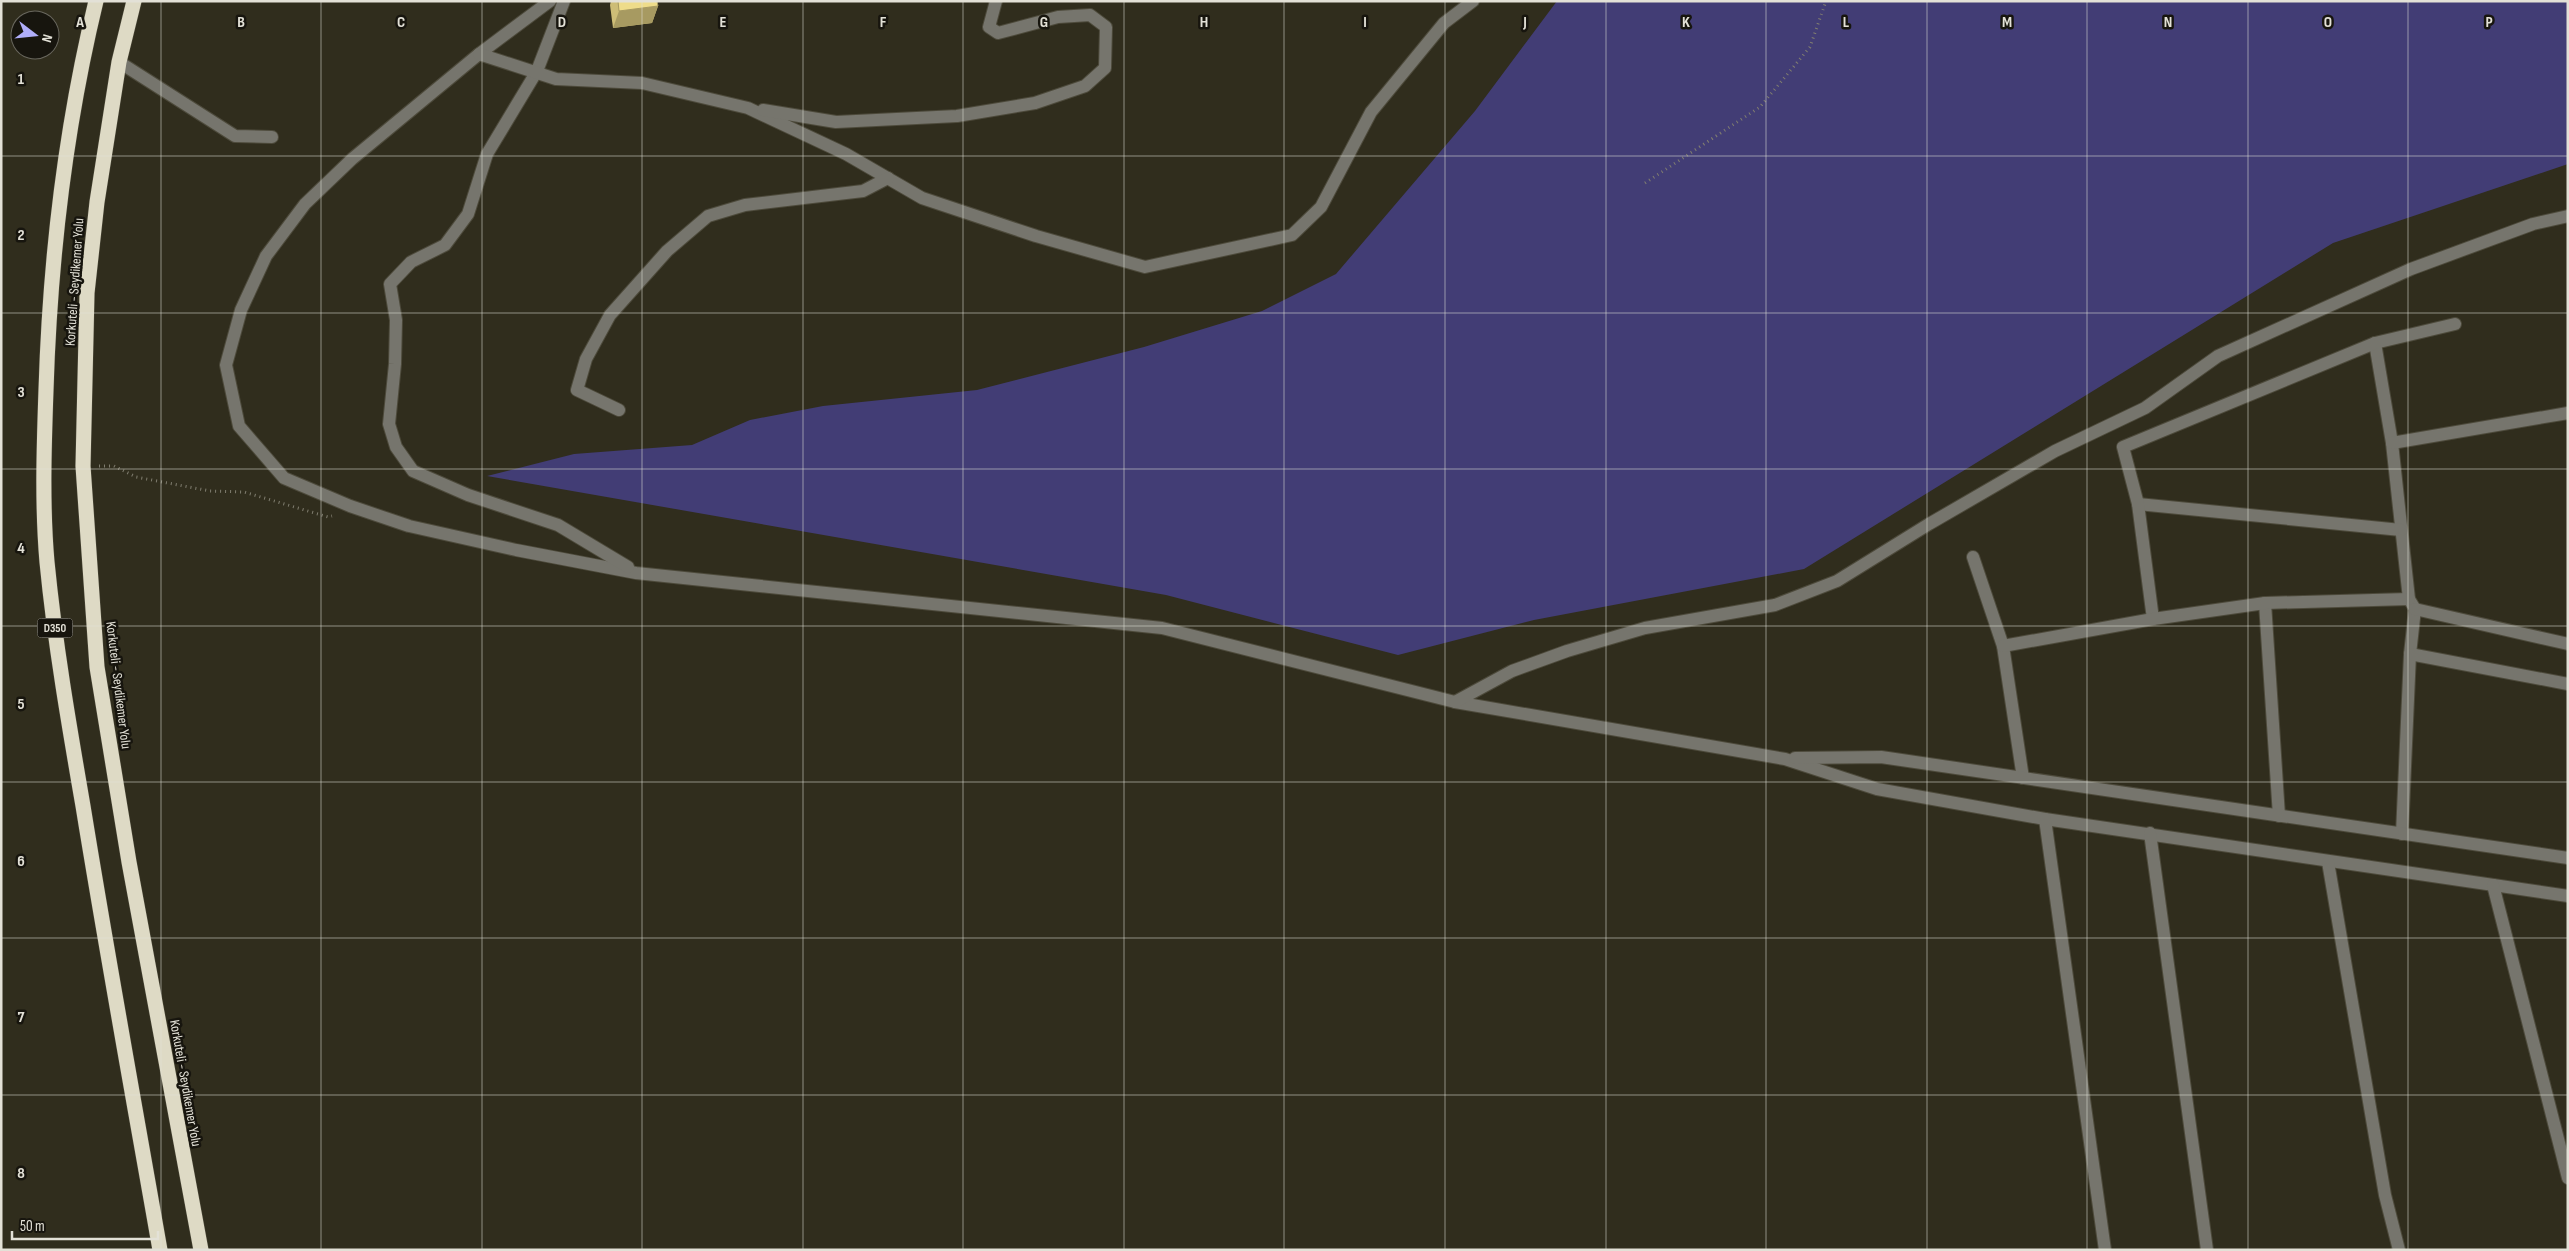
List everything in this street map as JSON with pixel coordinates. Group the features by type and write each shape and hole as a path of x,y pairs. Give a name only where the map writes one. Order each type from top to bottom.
{"highway":[{"name":"Korkuteli - Seydikemer Yolu","path":"96,1 82,61 63,172 49,301 43,471 47,560 61,672 160,1250"},
{"name":"Korkuteli - Seydikemer Yolu","path":"134,1 119,62 97,202 87,293 83,466 98,667 129,862 200,1250"}],"street":[{"path":"550,1 479,54 352,159 305,204 266,256 241,310 226,365 239,426 284,478 350,506 409,526 516,550 636,572 1162,628 1454,702 1786,758 1877,789 2045,819 2568,896"},
{"path":"564,1 537,71 487,154 468,214 444,245 411,262 390,284 396,320 395,364 389,424 396,447 413,471 468,495 558,526 636,572"},
{"path":"479,54 537,71 556,79 642,83 748,108 836,122 957,116 1035,103 1085,86 1105,68 1106,27 1090,15 1058,17 998,33 989,27 996,1"},
{"path":"748,108 846,154 922,198 1036,236 1146,267 1292,235 1320,207 1371,112 1444,23 1473,1"},
{"path":"119,62 235,136 272,137"},
{"path":"619,410 577,390 586,359 610,315 668,251 708,216 745,204 863,191 888,178"},
{"path":"1454,702 1512,671 1567,651 1645,628 1774,605 1838,581 1929,524 2055,451 2145,408 2218,356 2410,269 2533,224 2568,216"},
{"path":"2153,619 2138,504 2123,447 2375,342 2455,324"},
{"path":"2375,342 2392,443 2401,530 2412,604 2402,834"},
{"path":"2392,443 2568,413"},
{"path":"2138,504 2401,530"},
{"path":"1973,557 2003,646 2022,778"},
{"path":"2265,603 2279,816"},
{"path":"2003,646 2153,619 2265,603 2412,604 2568,644"},
{"path":"2410,654 2568,684"},
{"path":"1786,758 1881,757 2568,858"},
{"path":"2045,819 2106,1250"},
{"path":"2150,833 2207,1250"},
{"path":"2328,862 2385,1195 2399,1250"},
{"path":"2493,885 2568,1178"}],"path":[{"path":"1645,183 1760,107 1810,47 1826,1"},
{"path":"83,466 114,466 136,477 210,491 244,492 328,517 350,506"}],"shaded area":[{"path":"1557,1 2568,1 2568,164 2333,243 1804,569 1534,620 1398,655 1166,595 487,476 574,454 692,445 750,420 823,406 977,390 1144,347 1262,311 1336,274 1475,111"}],"building":[{"path":"618,1 657,1 658,6 619,11"}]}
